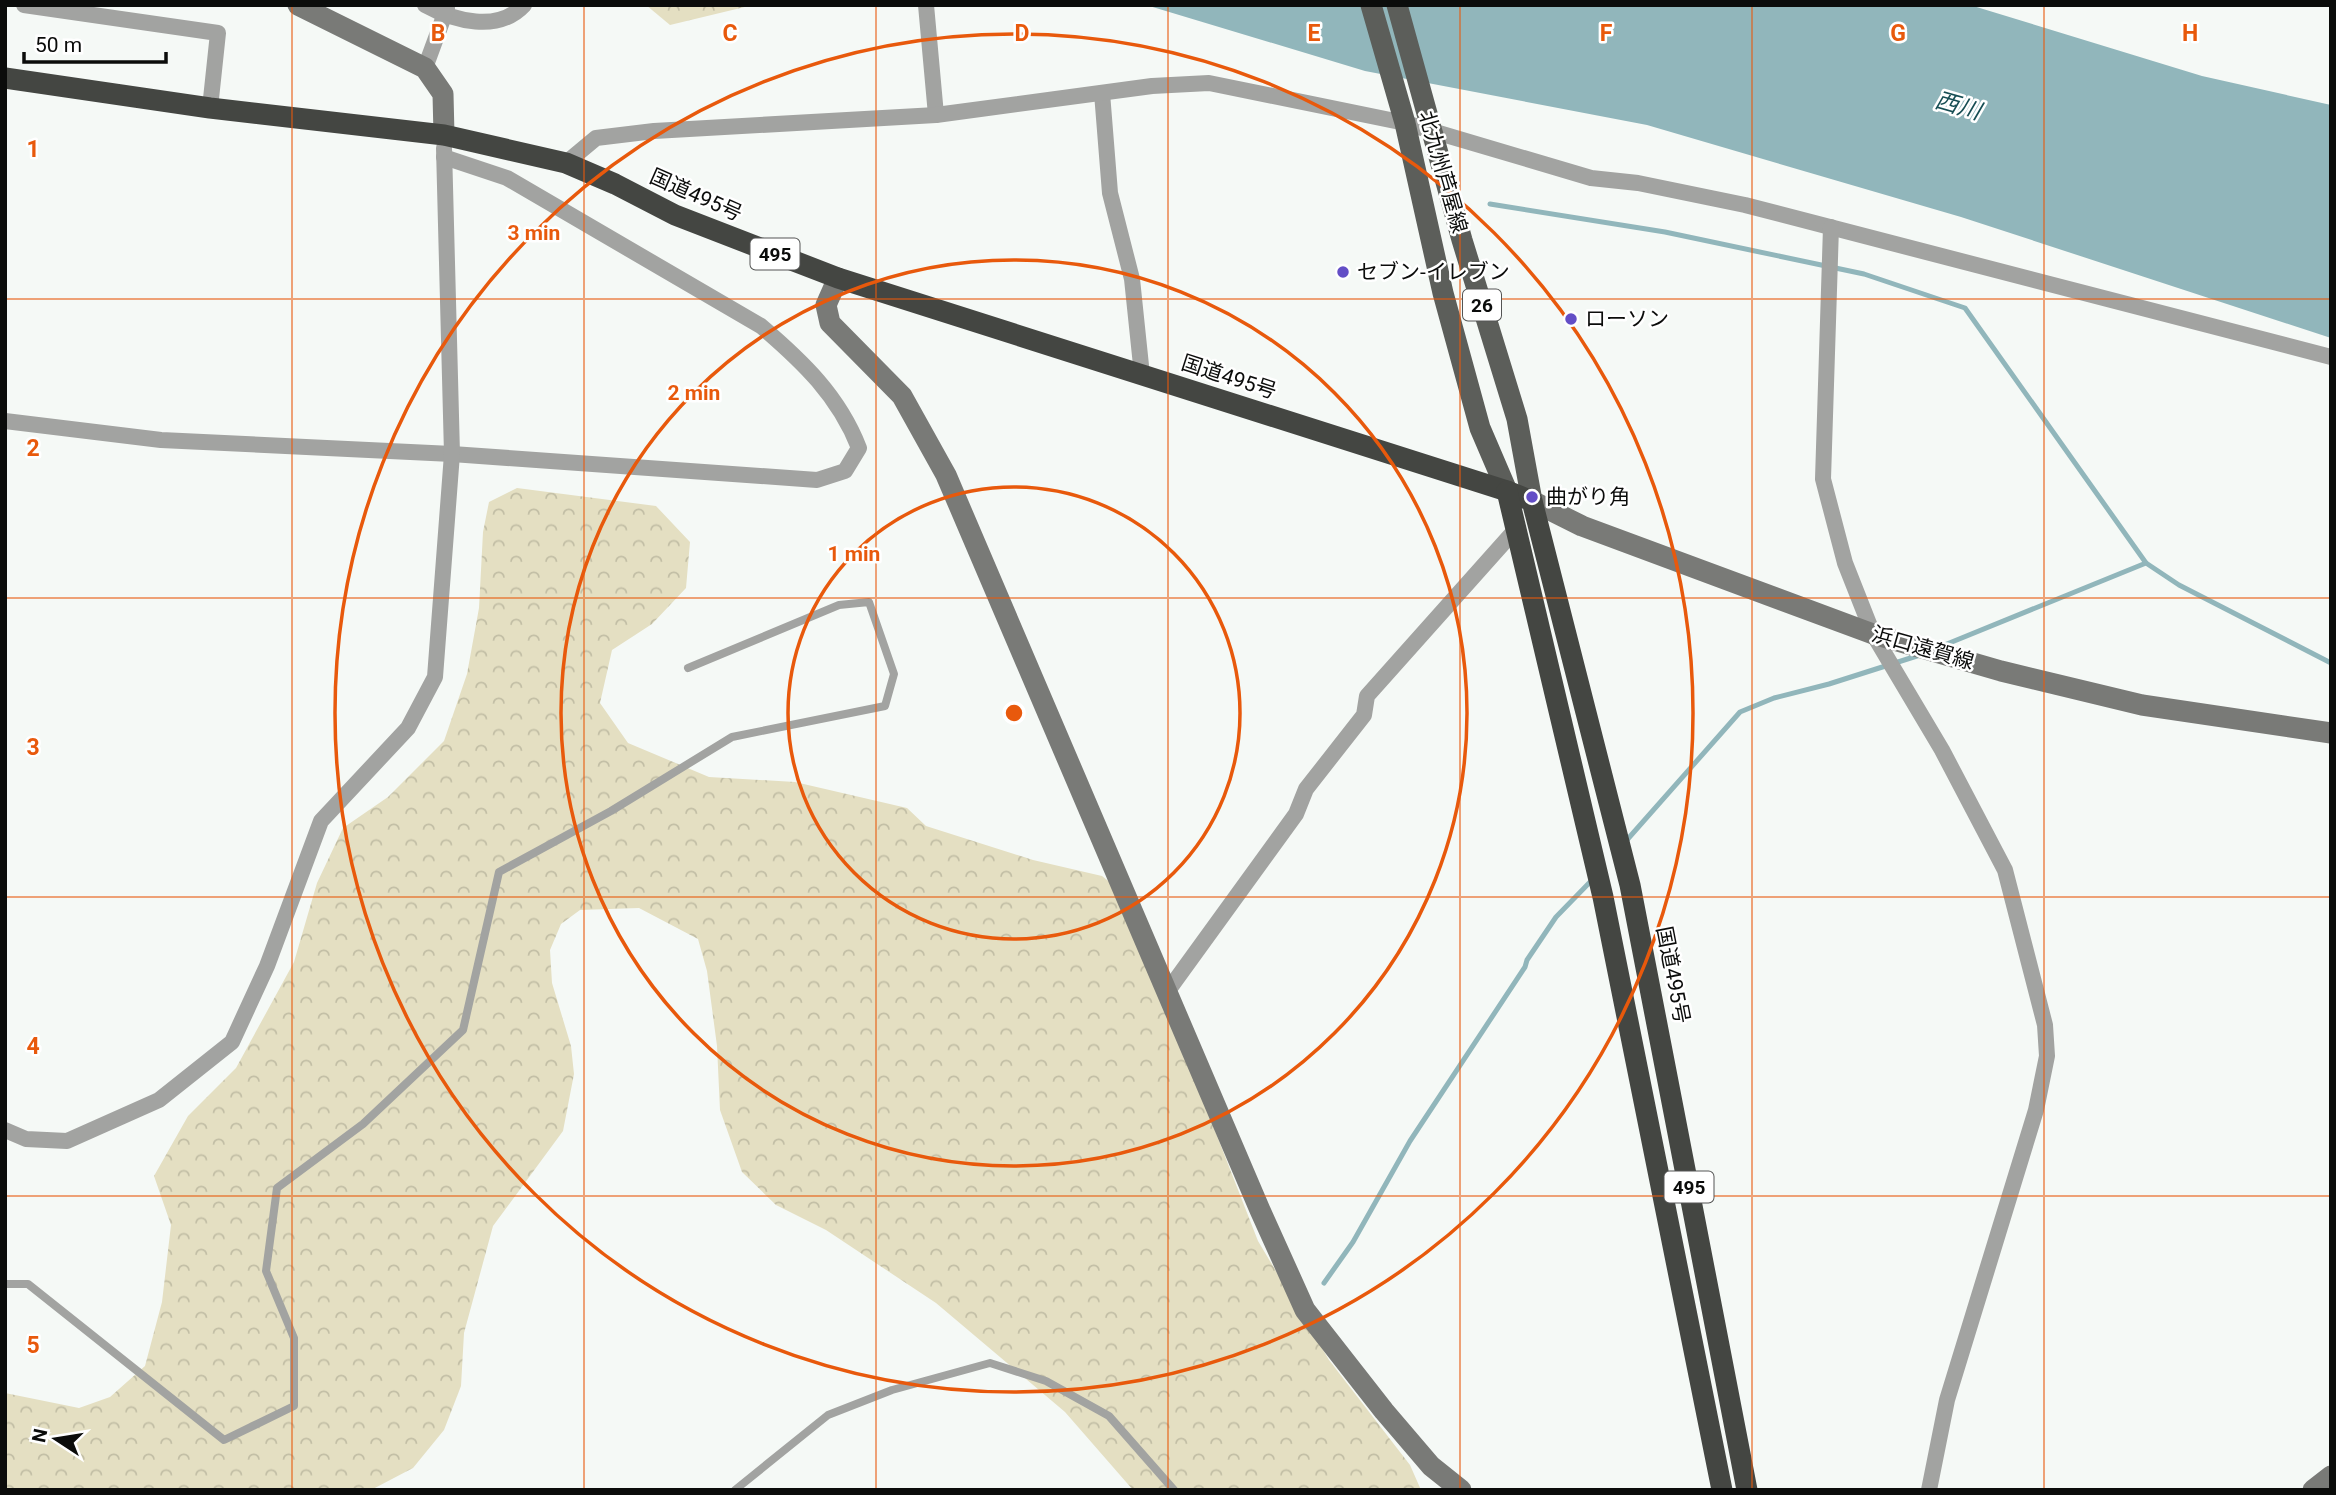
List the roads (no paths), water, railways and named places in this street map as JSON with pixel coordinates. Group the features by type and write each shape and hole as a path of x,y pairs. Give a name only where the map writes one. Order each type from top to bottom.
{"highway":[{"name":"国道495号","path":"5,78 210,108 444,135 566,163 615,184 675,215 838,278 1507,491 1532,502 1617,822 1747,1490"},
{"name":"495","path":"1507,491 1603,898 1721,1490"}],"main road":[{"name":"北九州芦屋線","path":"1371,5 1401,113 1443,293 1480,428 1507,491"},
{"name":"北九州芦屋線","path":"1397,5 1517,419 1532,502"}],"street":[{"path":"23,5 133,13 218,33 210,108"},
{"path":"425,5 483,23 518,12 524,5"},
{"path":"926,5 936,115"},
{"path":"5,1130 26,1139 67,1141 159,1100 232,1042 271,955 321,821 408,728 435,677 452,454 443,94 425,68 305,7"},
{"path":"425,68 446,11"},
{"path":"566,163 596,138 654,131 936,115 1102,93 1209,83 1401,113 1591,178 1638,183 1831,227 2331,357"},
{"path":"1102,93 1110,193 1132,279 1142,375"},
{"path":"5,421 161,440 452,454 817,480 845,471 859,448 848,419 828,391 796,356 761,326 507,178 444,158"},
{"path":"1831,227 1823,479 1845,562 1872,634 1942,750 2005,870 2045,1025 2047,1056 2035,1110 1947,1400 1929,1490"},
{"path":"838,278 826,305 830,323 902,396 946,475 1305,1310 1431,1466 1461,1490"},
{"name":"浜口遠賀線","path":"1532,502 1582,526 1872,634 2001,671 2142,705 2331,733"},
{"path":"1167,992 1296,814 1306,789 1364,715 1367,695 1516,528"},
{"path":"2313,1490 2331,1476"}],"lane":[{"path":"5,1284 28,1284 224,1440 294,1406 294,1338 266,1271 277,1188 363,1124 463,1030 499,872 611,811 733,737 885,706 894,674 869,603 839,605 688,668"},
{"path":"735,1490 828,1415 891,1390 990,1363 1046,1381 1109,1416 1174,1490"}],"water":[{"name":"西川","path":"1146,5 1970,5 2202,76 2331,105 2331,338 1961,217 1647,125 1365,71"}],"waterway":[{"path":"1490,204 1665,232 1864,274 1965,308 2146,563 2179,585 2331,663"},
{"path":"1942,646 2146,563"},
{"path":"1626,841 1740,712 1774,698 1829,684 1920,655"},
{"path":"1324,1283 1353,1242 1410,1141 1525,967 1527,960 1556,917 1592,880"}],"place":[{"name":"セブン-イレブン","path":"1343,272"},
{"name":"ローソン","path":"1571,319"},
{"name":"曲がり角","path":"1532,497"}]}
